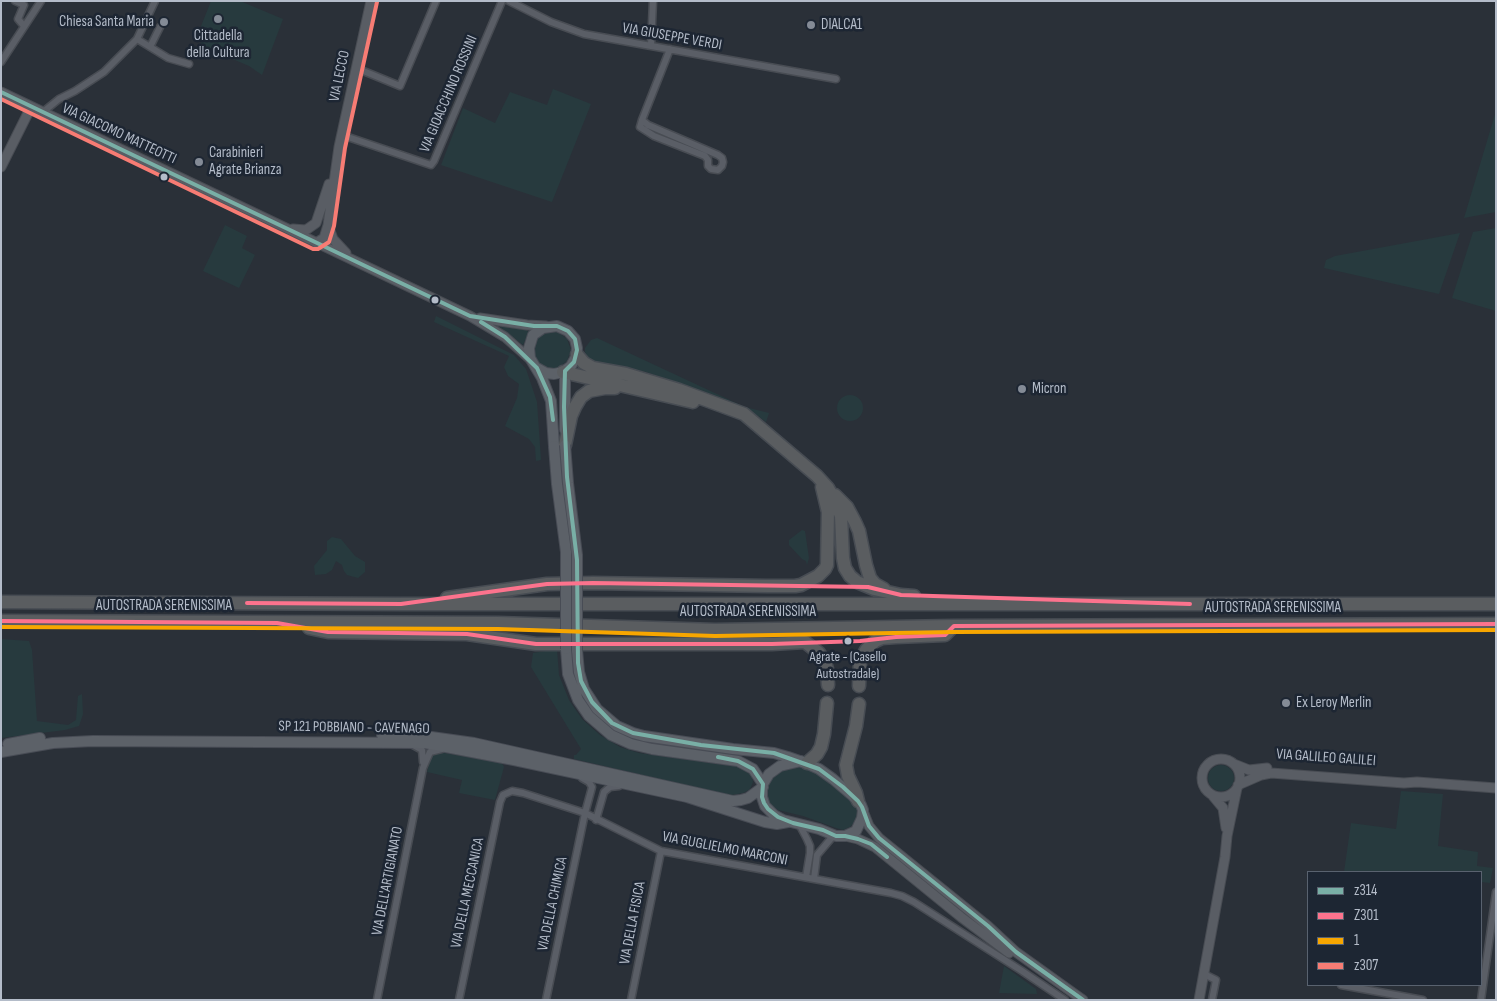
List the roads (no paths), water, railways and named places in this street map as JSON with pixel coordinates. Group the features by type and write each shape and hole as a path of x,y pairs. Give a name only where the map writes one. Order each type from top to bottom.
{"highway":[{"path":"577,355 582,362 593,368 678,390 744,414 817,476 844,503 851,512 859,531 866,565 872,581 880,587 900,596"},
{"path":"564,372 737,410"},
{"path":"560,446 575,407 584,394 589,391 605,388 636,389"},
{"path":"401,604 547,584 801,585 811,581 822,572 827,565 828,559 826,502 817,476"},
{"path":"828,488 841,516 843,558 847,571 854,580 882,592 900,596 1159,604"},
{"name":"AUTOSTRADA SERENISSIMA","path":"1,602 1496,604"},
{"name":"AUTOSTRADA SERENISSIMA","path":"1,621 498,623 715,630 954,626 1496,624"},
{"path":"277,623 328,632 467,634 536,644 772,644 805,642 819,653 825,662 828,686"},
{"path":"858,686 859,666 862,656 875,641 882,638 945,635 954,626"},
{"path":"804,762 817,754 821,747 827,703"},
{"path":"858,704 856,726 846,764 848,776 860,804"}],"main road":[{"path":"534,364 548,374 564,372 571,366 577,355 577,348 575,339 568,330 558,326 546,326 537,332 531,340 528,350 534,364 551,402 568,483 577,560 568,674 578,700 589,716 611,735 631,744 652,749 735,760 743,763 752,769 763,785 762,797 765,806 776,816 793,823 840,835 852,833 858,828 862,818 860,804 829,776 804,762 774,753 644,736 624,730 605,717 588,696 571,650"},
{"path":"560,446 564,372"},
{"name":"SP 121 POBBIANO - CAVENAGO","path":"1,746 45,738 83,735 419,735 448,738 489,746 737,801 748,798 763,785 769,774 776,768 788,763 804,762"},
{"name":"SP 121 POBBIANO - CAVENAGO","path":"1,752 42,745 94,741 425,743 488,754 564,771 595,783 641,788 695,799 765,822 777,824 793,823"},
{"path":"595,783 609,776 668,786"}],"street":[{"path":"15,1 24,6 18,19 24,26"},
{"path":"1,62 41,1"},
{"path":"43,112 59,99 104,72 138,39 155,1"},
{"name":"VIA LECCO","path":"337,157 328,225 324,238 316,242 316,234 337,157 371,1"},
{"path":"356,68 400,86 436,1"},
{"name":"VIA GIOACCHINO ROSSINI","path":"342,135 431,165 502,1"},
{"name":"VIA GIUSEPPE VERDI","path":"509,1 551,22 574,31 602,38 651,45 836,79"},
{"path":"651,45 653,1"},
{"path":"150,48 160,27"},
{"path":"138,39 168,58 189,64"},
{"path":"642,120 648,125 718,155 722,158 722,166 718,170 711,169 705,156 654,136 640,127 642,120 670,49"},
{"name":"VIA GIACOMO MATTEOTTI","path":"1,92 470,316 506,337 534,364"},
{"path":"1,167 31,107"},
{"name":"VIA LECCO","path":"281,226 302,230 310,228 316,223 325,200"},
{"path":"328,225 336,244 358,262"},
{"name":"VIA GIACOMO MATTEOTTI","path":"470,316 527,326 546,326"},
{"name":"VIA DELL'ARTIGIANATO","path":"387,742 412,745 420,748 423,768"},
{"name":"VIA DELL'ARTIGIANATO","path":"377,1000 423,768 429,753 436,750 488,754"},
{"path":"1199,1000 1225,857 1227,836 1240,775 1234,764 1225,759 1220,759 1210,762 1201,776 1206,791 1219,803 1225,814 1227,836"},
{"name":"VIA GALILEO GALILEI","path":"1234,764 1249,770 1279,768 1404,778 1417,782"},
{"name":"VIA GALILEO GALILEI","path":"1238,786 1261,775 1271,773 1496,788"},
{"name":"VIA DELLA CHIMICA","path":"546,1000 585,813 595,783"},
{"path":"596,820 603,794 609,787 616,785 641,788"},
{"path":"1213,796 1224,797 1234,792 1238,786"},
{"name":"VIA GUGLIELMO MARCONI","path":"506,793 512,791 523,793 585,813 660,851 902,896 1065,1000"},
{"name":"VIA DELLA MECCANICA","path":"459,1000 500,802 506,793"},
{"path":"860,804 868,826 879,838 988,926 1016,952 1082,1000"},
{"path":"793,823 806,836 810,846 806,877"},
{"path":"814,879 817,855 840,835 862,840 878,849 961,917 1074,1000"},
{"name":"VIA DELLA FISICA","path":"631,1000 660,851"},
{"path":"1481,1000 1496,892"},
{"path":"1204,974 1216,980 1212,1000"},
{"path":"1346,986 1423,1000"}],"place":[{"name":"Cittadella della Cultura","path":"218,19"},
{"name":"Chiesa Santa Maria","path":"164,22"},
{"name":"DIALCA1","path":"811,25"},
{"name":"Carabinieri Agrate Brianza","path":"199,162"},
{"name":"Micron","path":"1022,389"},
{"name":"Agrate - (Casello Autostradale)","path":"848,641"},
{"name":"Ex Leroy Merlin","path":"1286,703"}]}
